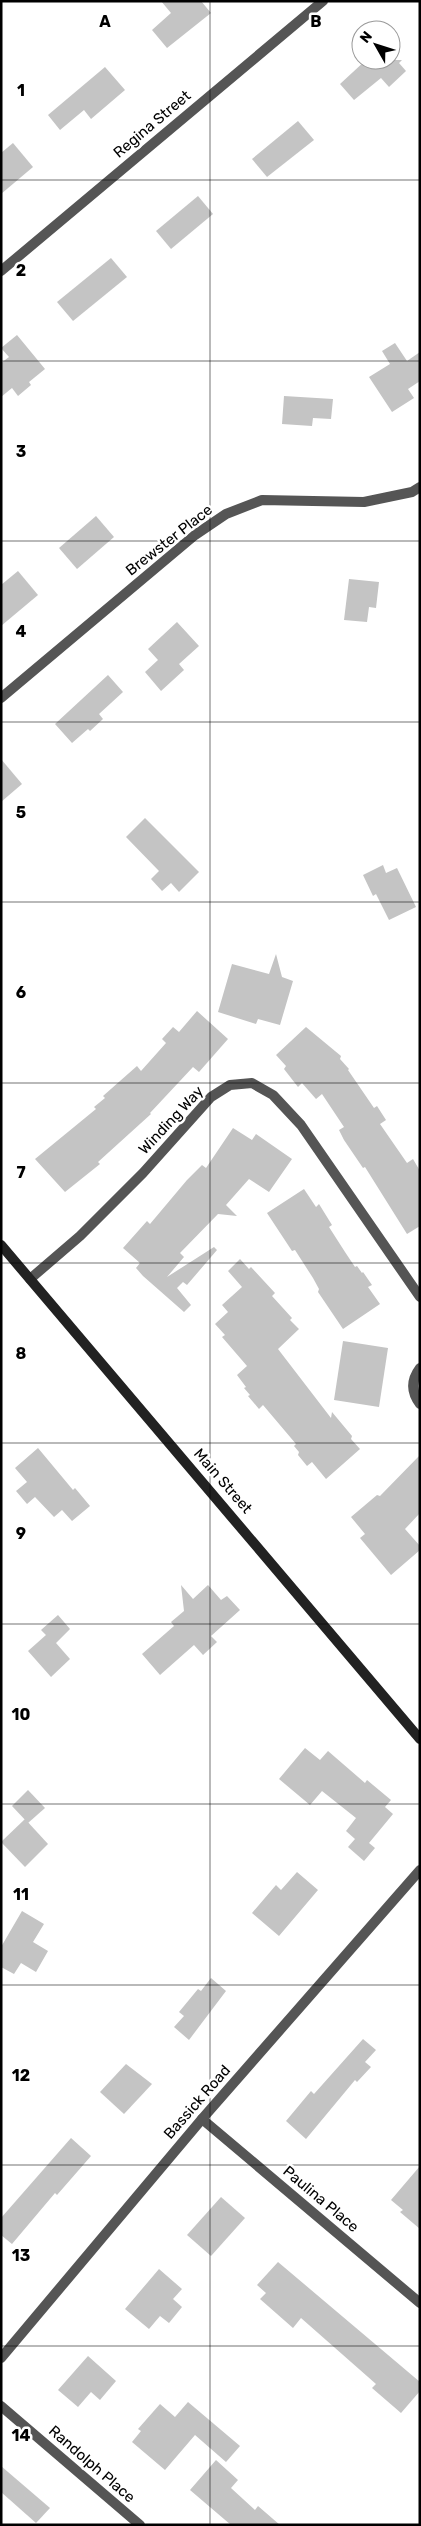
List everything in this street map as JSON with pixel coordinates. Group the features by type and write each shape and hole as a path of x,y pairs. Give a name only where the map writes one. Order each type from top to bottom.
{"main road":[{"name":"Main Street","path":"1,1245 420,1739"}],"street":[{"name":"Regina Street","path":"1,271 323,1"},
{"name":"Brewster Place","path":"1,698 195,535 226,514 262,500 364,502 412,492 420,487"},
{"name":"Winding Way","path":"30,1279 80,1236 143,1173 211,1097 230,1085 252,1083 273,1095 301,1125 420,1297"},
{"path":"420,1368 412,1385 414,1395 420,1404"},
{"name":"Bassick Road","path":"1,2358 202,2118 420,1870"},
{"name":"Paulina Place","path":"202,2118 420,2303"},
{"name":"Randolph Place","path":"1,2406 140,2525"}],"building":[{"path":"161,1 201,1 211,13 167,48 152,30 171,13"},
{"path":"401,65 406,71 389,87 381,78 354,100 340,84 355,70 401,70"},
{"path":"105,67 125,90 91,119 84,110 60,130 48,115"},
{"path":"298,121 314,140 267,177 252,159"},
{"path":"13,143 33,167 1,194 1,153"},
{"path":"198,196 213,214 171,249 156,231"},
{"path":"111,258 127,277 73,321 57,302"},
{"path":"17,335 45,369 29,382 31,385 18,396 12,388 1,397 1,363 9,357 1,348"},
{"path":"395,343 407,361 420,352 420,381 408,389 414,398 392,412 369,377 390,364 382,351"},
{"path":"284,396 333,399 331,419 313,418 312,426 282,424"},
{"path":"96,516 114,537 77,569 59,548"},
{"path":"18,571 38,595 1,626 1,585"},
{"path":"349,579 379,582 376,608 369,607 367,622 344,620"},
{"path":"177,622 199,646 179,664 184,670 161,691 145,672 158,660 148,649"},
{"path":"108,675 123,692 99,714 103,719 90,731 88,729 72,743 55,724"},
{"path":"1,759 22,784 1,802"},
{"path":"145,818 199,872 179,892 171,883 162,891 151,879 159,871 126,837"},
{"path":"383,865 386,873 397,868 416,907 389,920 376,894 373,896 363,875"},
{"path":"276,954 282,977 293,981 280,1025 258,1019 256,1024 218,1012 232,964 269,974"},
{"path":"197,1011 228,1039 199,1072 193,1067 151,1114 98,1162 100,1164 65,1192 35,1159 96,1109 94,1107 105,1098 103,1096 137,1066 141,1071 166,1043 162,1039 173,1027 179,1032"},
{"path":"306,1027 341,1056 340,1059 349,1069 374,1108 377,1106 386,1120 380,1124 407,1163 413,1159 420,1171 420,1226 407,1234 365,1167 363,1168 344,1140 339,1130 344,1127 322,1094 316,1099 302,1083 298,1087 284,1069 286,1066 276,1055"},
{"path":"233,1128 252,1140 256,1134 292,1159 269,1192 249,1179 226,1205 237,1216 218,1214 180,1253 184,1257 167,1277 214,1247 217,1250 187,1285 183,1282 177,1288 191,1305 184,1312 143,1276 136,1268 140,1263 123,1248 147,1221 150,1224 202,1165 206,1168"},
{"path":"304,1189 316,1207 319,1204 332,1225 329,1227 355,1267 357,1266 363,1272 372,1285 368,1287 380,1304 343,1329 318,1292 319,1289 313,1278 295,1250 292,1251 267,1213"},
{"path":"240,1259 249,1269 251,1267 275,1293 272,1296 292,1318 290,1320 299,1329 278,1349 331,1418 332,1412 360,1449 326,1479 312,1462 307,1466 298,1455 299,1452 294,1446 296,1444 263,1405 259,1409 248,1396 250,1395 244,1388 246,1387 237,1375 247,1366 222,1337 225,1335 215,1324 228,1312 222,1305 242,1287 228,1271"},
{"path":"343,1341 388,1348 379,1407 334,1400"},
{"path":"38,1448 73,1490 75,1488 90,1506 72,1521 62,1510 54,1517 35,1497 27,1504 16,1491 27,1482 15,1468"},
{"path":"420,1455 420,1513 405,1529 420,1546 420,1550 391,1575 360,1538 365,1534 351,1517 377,1495 380,1496"},
{"path":"181,1585 193,1599 208,1585 221,1600 227,1596 240,1610 211,1636 217,1642 203,1655 194,1645 160,1675 142,1654 174,1626 171,1622 184,1611"},
{"path":"58,1615 70,1629 56,1643 70,1659 51,1677 28,1651 46,1635 41,1630"},
{"path":"305,1748 320,1760 328,1751 365,1783 367,1780 391,1800 385,1807 393,1814 369,1843 375,1848 364,1861 348,1847 355,1839 346,1831 356,1818 322,1791 310,1805 279,1779"},
{"path":"28,1790 45,1808 28,1823 12,1806"},
{"path":"25,1819 48,1844 25,1867 1,1842"},
{"path":"297,1872 318,1890 279,1936 252,1913 276,1885 281,1890"},
{"path":"22,1911 44,1924 33,1942 48,1951 36,1972 21,1963 14,1974 1,1967 1,1947"},
{"path":"211,1978 226,1991 189,2040 174,2027 184,2016 179,2012 198,1989 201,1991"},
{"path":"363,2039 376,2050 365,2062 371,2067 357,2082 355,2080 306,2139 286,2121 311,2091 314,2094"},
{"path":"126,2064 152,2084 124,2114 100,2092"},
{"path":"71,2138 91,2156 57,2195 55,2193 12,2244 1,2235 1,2218"},
{"path":"420,2166 420,2229 400,2212 403,2210 391,2200"},
{"path":"221,2197 245,2218 211,2256 187,2235"},
{"path":"278,2262 420,2382 420,2391 401,2413 372,2388 376,2384 301,2318 293,2328 260,2299 266,2293 257,2285"},
{"path":"159,2269 182,2289 173,2299 182,2307 169,2323 160,2316 149,2329 125,2309"},
{"path":"88,2356 116,2381 100,2400 91,2392 78,2407 58,2390"},
{"path":"188,2402 240,2446 226,2462 195,2435 165,2470 132,2442 141,2431 138,2429 160,2404 175,2417"},
{"path":"216,2460 238,2480 231,2488 255,2510 258,2506 280,2525 231,2525 190,2490"},
{"path":"1,2466 50,2508 36,2523 1,2492"}]}
